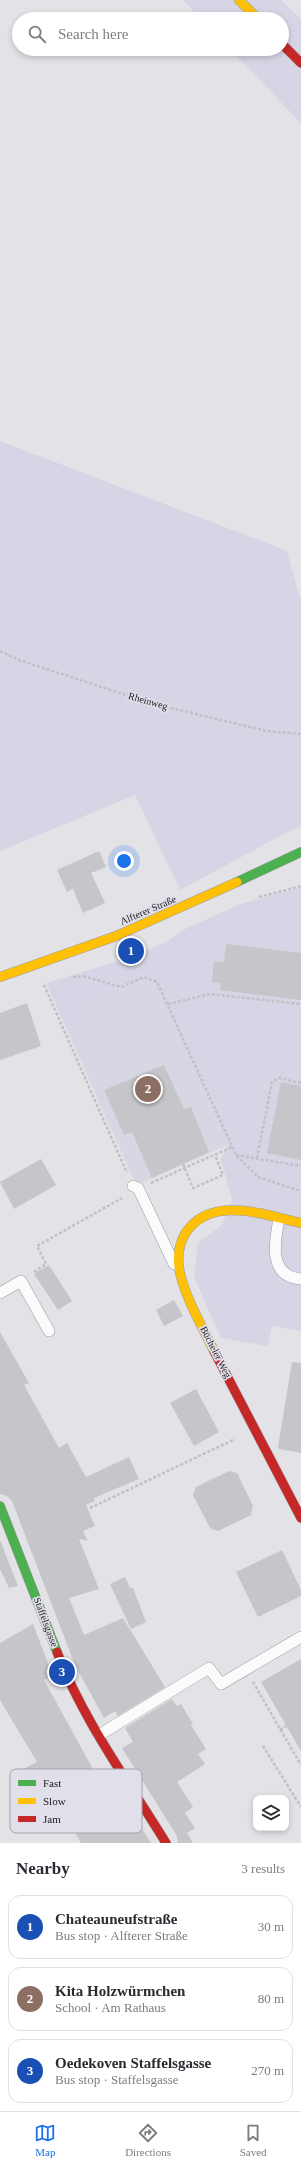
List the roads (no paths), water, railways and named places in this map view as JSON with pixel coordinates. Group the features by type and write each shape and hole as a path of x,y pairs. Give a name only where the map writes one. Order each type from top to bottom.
{"street":[{"path":"239,0 251,12"},
{"path":"289,51 301,63"},
{"name":"Alfterer Straße","path":"0,977 83,950 199,900 301,852"},
{"path":"180,1277 178,1256 182,1241 195,1223 206,1215 220,1211 237,1210 301,1223"},
{"name":"Bücheler Weg","path":"180,1277 211,1344 301,1518"},
{"name":"Staffelsgasse","path":"0,1506 64,1670 99,1735 120,1769"},
{"name":"Staffelsgasse","path":"142,1804 166,1843"}],"lane":[{"name":"Bücheler Weg","path":"135,1187 180,1277"},
{"path":"279,1219 274,1243 275,1258 283,1270 290,1276 301,1279"},
{"path":"0,1293 21,1281 49,1331"},
{"path":"99,1735 209,1668 221,1684 301,1637"}],"place":[{"name":"Chateauneufstraße","path":"131,951"},
{"name":"Kita Holzwürmchen","path":"148,1089"},
{"name":"Oedekoven Staffelsgasse","path":"62,1672"}]}
